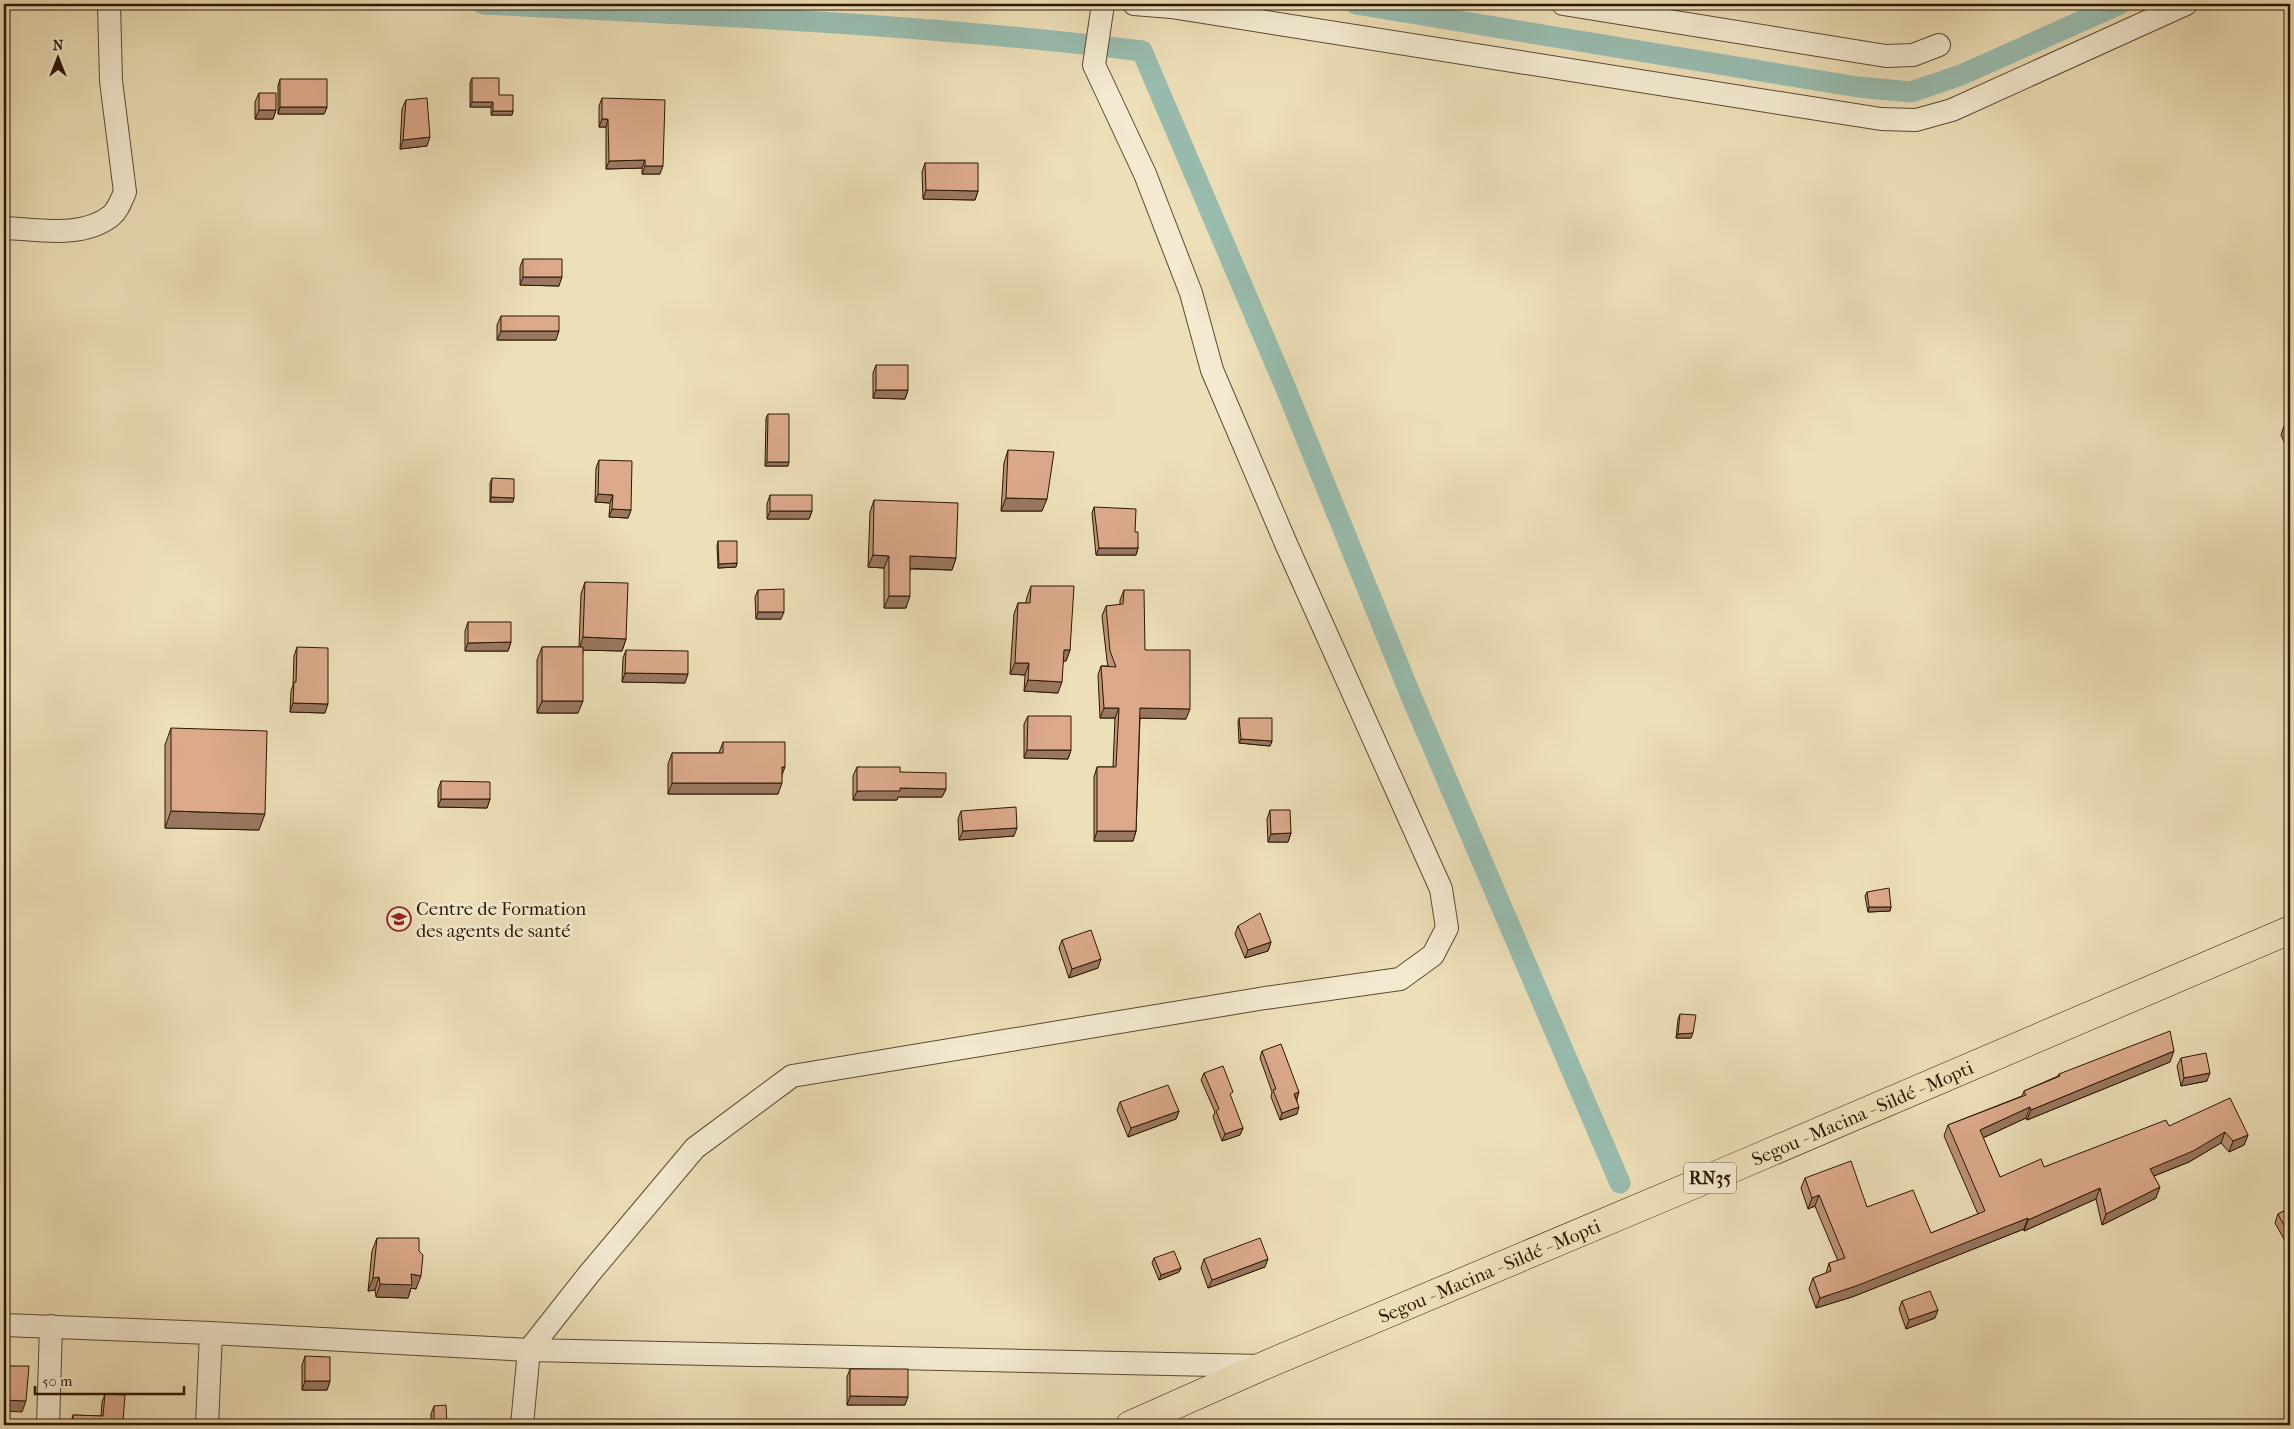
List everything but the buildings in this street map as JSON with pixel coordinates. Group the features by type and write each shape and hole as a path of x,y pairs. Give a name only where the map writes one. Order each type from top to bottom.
{"main road":[{"name":"Segou - Macina - Sildé - Mopti","path":"1130,1425 1263,1366 2290,930"}],"street":[{"path":"4,228 60,231 87,228 111,216 119,206 124,192 111,81 109,4"},
{"path":"1134,4 1200,12 1881,119 1916,120 1952,110 2186,4"},
{"path":"1563,4 1886,56 1913,55 1939,45"},
{"path":"522,1425 530,1350 595,1266 695,1148 792,1076 1245,1001 1400,979 1433,955 1447,928 1442,889 1286,546 1212,370 1190,294 1145,174 1094,65 1101,12"},
{"path":"4,1325 211,1332 530,1350 1263,1366"},
{"path":"48,1425 51,1326"},
{"path":"208,1425 211,1332"}],"waterway":[{"path":"483,4 896,27 1142,51 1287,391 1411,696 1620,1183"},
{"path":"1356,4 1858,87 1911,92 1961,75 2120,4"}],"place":[{"name":"Centre de Formation des agents de santé","path":"399,919"}]}
